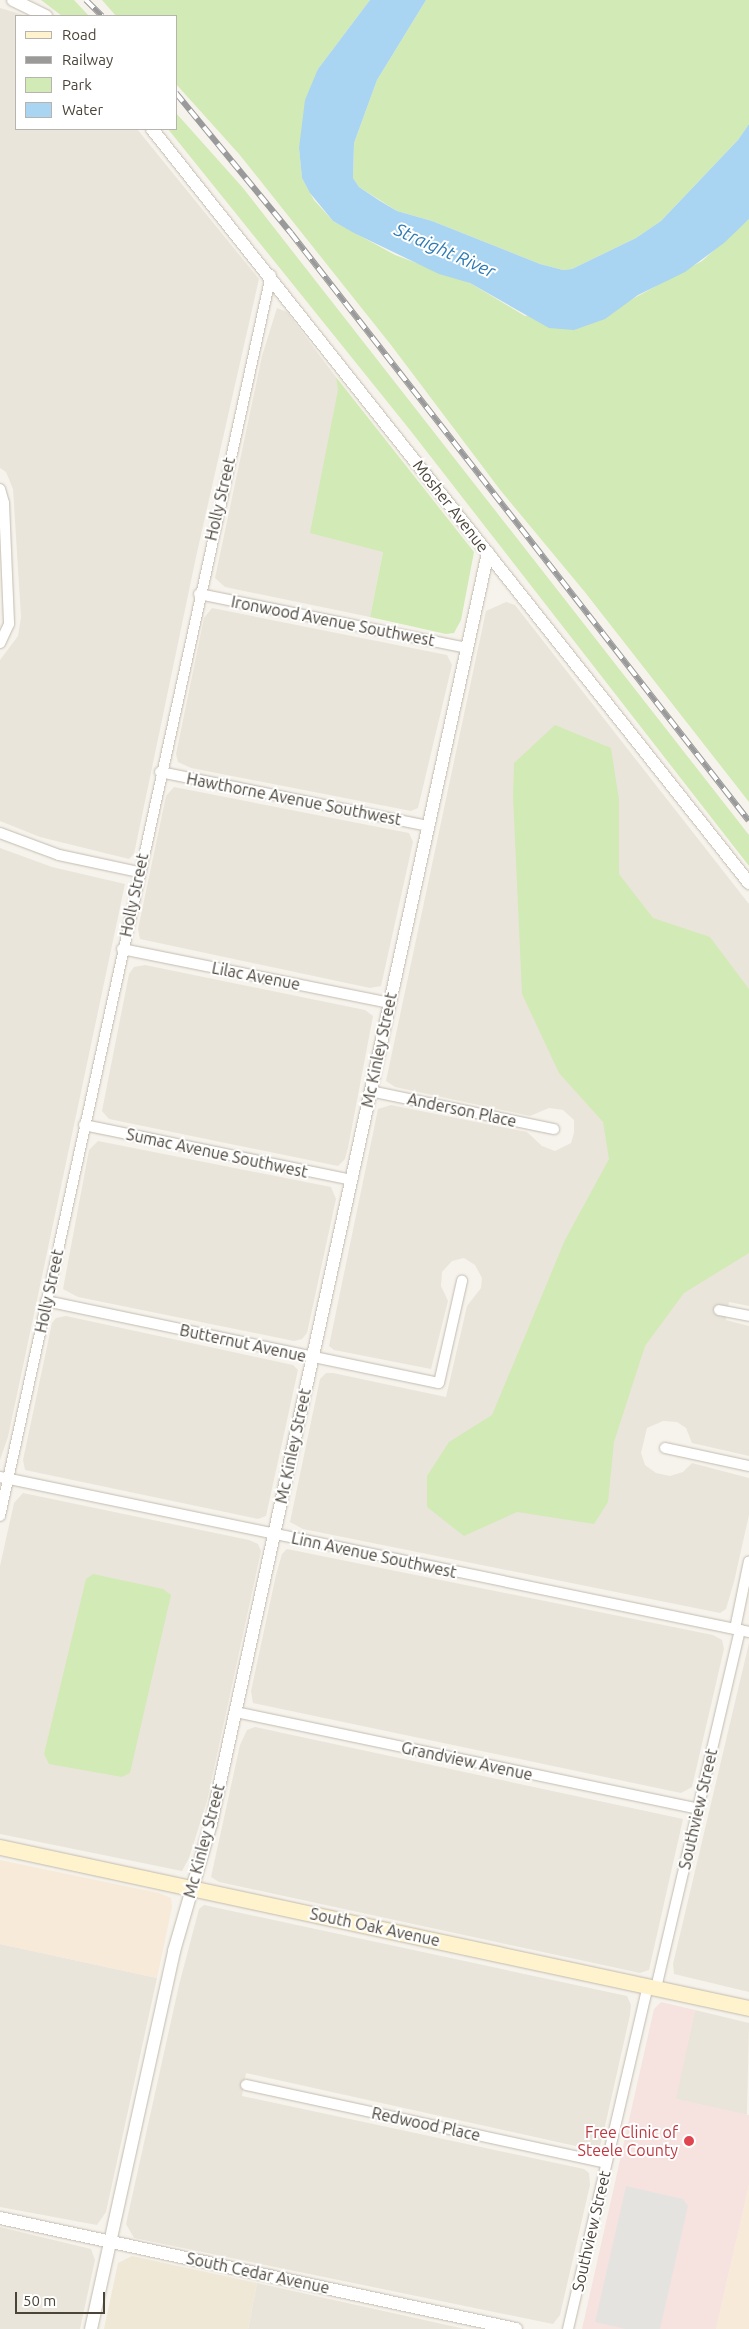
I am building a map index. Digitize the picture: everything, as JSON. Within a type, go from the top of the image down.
[{"type":"main road","name":"South Oak Avenue","points":[[0,1847],[749,2008]]},
{"type":"street","points":[[13,0],[44,15]]},
{"type":"street","name":"Mosher Avenue","points":[[153,130],[271,275],[749,883]]},
{"type":"street","name":"Holly Street","points":[[0,1516],[4,1478],[46,1301],[199,594],[271,275]]},
{"type":"street","points":[[0,489],[4,503],[9,624],[0,643]]},
{"type":"street","name":"Mc Kinley Street","points":[[91,2329],[174,1951],[211,1824],[488,553]]},
{"type":"street","name":"Ironwood Avenue Southwest","points":[[199,594],[467,648]]},
{"type":"street","name":"Hawthorne Avenue Southwest","points":[[160,772],[428,826]]},
{"type":"street","points":[[0,834],[59,855],[139,872]]},
{"type":"street","name":"Lilac Avenue","points":[[122,949],[390,1003]]},
{"type":"street","name":"Anderson Place","points":[[370,1091],[554,1129]]},
{"type":"street","name":"Sumac Avenue Southwest","points":[[84,1126],[351,1180]]},
{"type":"street","name":"Butternut Avenue","points":[[46,1301],[439,1384],[462,1282]]},
{"type":"street","points":[[719,1310],[749,1316]]},
{"type":"street","points":[[664,1448],[749,1466]]},
{"type":"street","name":"Linn Avenue Southwest","points":[[4,1478],[741,1630]]},
{"type":"street","name":"Southview Street","points":[[568,2329],[606,2163],[698,1809],[741,1630],[749,1561]]},
{"type":"street","name":"Grandview Avenue","points":[[235,1712],[698,1809]]},
{"type":"street","name":"Redwood Place","points":[[246,2085],[606,2163]]},
{"type":"street","name":"South Cedar Avenue","points":[[0,2218],[516,2329]]},
{"type":"shaded area","points":[[0,8],[24,15],[15,15],[15,130],[138,130],[259,279],[196,557],[134,854],[129,859],[40,837],[0,821],[0,660],[18,636],[21,617],[13,489],[6,472],[0,468]]},
{"type":"shaded area","points":[[277,308],[287,312],[336,377],[383,552],[370,617],[225,587],[215,578],[262,356]]},
{"type":"shaded area","points":[[506,602],[515,605],[749,904],[749,1306],[729,1302],[726,1320],[749,1326],[749,1456],[692,1443],[686,1428],[677,1422],[663,1421],[647,1428],[641,1453],[645,1465],[656,1473],[670,1476],[683,1472],[692,1463],[749,1478],[749,1515],[734,1582],[726,1609],[720,1613],[303,1529],[290,1522],[320,1379],[326,1373],[333,1373],[446,1397],[467,1306],[481,1288],[482,1278],[475,1265],[464,1258],[452,1261],[442,1272],[441,1286],[448,1301],[431,1369],[334,1350],[329,1346],[378,1109],[391,1105],[527,1132],[542,1146],[555,1151],[571,1143],[574,1133],[574,1120],[563,1110],[549,1108],[530,1116],[395,1087],[386,1081],[486,611]]},
{"type":"shaded area","points":[[212,608],[447,655],[452,665],[418,808],[411,811],[191,768],[178,762],[176,754],[204,618]]},
{"type":"shaded area","points":[[174,787],[409,833],[413,842],[381,986],[370,988],[140,939],[138,929],[166,796]]},
{"type":"shaded area","points":[[0,848],[52,867],[125,884],[8,1437],[0,1460]]},
{"type":"shaded area","points":[[145,965],[365,1010],[373,1016],[348,1148],[345,1159],[338,1166],[109,1119],[102,1111],[129,974],[134,967]]},
{"type":"shaded area","points":[[98,1141],[331,1187],[336,1199],[307,1333],[302,1339],[294,1341],[78,1297],[63,1289],[89,1150]]},
{"type":"shaded area","points":[[66,1316],[293,1365],[298,1370],[266,1516],[258,1519],[25,1470],[23,1460],[52,1323],[56,1318]]},
{"type":"shaded area","points":[[23,1493],[249,1540],[258,1544],[261,1551],[207,1801],[189,1858],[182,1871],[0,1834],[0,1566],[14,1503]]},
{"type":"shaded area","points":[[287,1549],[713,1635],[722,1640],[724,1649],[692,1787],[681,1793],[253,1703],[251,1691],[276,1575],[282,1554]]},
{"type":"shaded area","points":[[749,1643],[749,1992],[674,1974],[673,1964]]},
{"type":"shaded area","points":[[255,1727],[683,1819],[649,1970],[640,1973],[219,1882],[211,1877],[240,1745],[247,1730]]},
{"type":"shaded area","points":[[0,1860],[159,1893],[171,1898],[172,1907],[157,1978],[0,1944]]},
{"type":"shaded area","points":[[204,1905],[627,1996],[631,2005],[630,2015],[603,2135],[600,2146],[589,2149],[246,2073],[242,2096],[584,2169],[589,2173],[590,2185],[560,2315],[553,2324],[134,2238],[126,2224],[179,1985],[199,1909]]},
{"type":"shaded area","points":[[0,1944],[157,1978],[106,2212],[97,2225],[0,2207]]},
{"type":"shaded area","points":[[661,2002],[695,2010],[676,2099],[749,2115],[749,2185],[716,2329],[582,2329],[654,2009]]},
{"type":"shaded area","points":[[695,2010],[749,2023],[747,2115],[675,2099]]},
{"type":"shaded area","points":[[749,2185],[749,2329],[716,2329]]},
{"type":"shaded area","points":[[626,2186],[683,2199],[688,2206],[660,2329],[625,2329],[595,2322]]},
{"type":"shaded area","points":[[0,2227],[91,2249],[95,2260],[80,2329],[0,2329]]},
{"type":"shaded area","points":[[132,2256],[257,2283],[248,2329],[104,2329],[118,2263]]},
{"type":"shaded area","points":[[257,2283],[465,2329],[248,2329]]},
{"type":"green space","points":[[41,0],[74,0],[88,15],[61,15]]},
{"type":"green space","points":[[102,0],[370,0],[318,69],[299,148],[302,178],[314,200],[333,221],[395,255],[470,283],[525,316],[627,302],[702,261],[749,219],[749,802],[584,591],[501,491],[391,345],[239,154],[178,86],[178,15],[115,15]]},
{"type":"green space","points":[[426,0],[749,0],[749,124],[738,140],[661,221],[636,238],[572,269],[563,270],[540,264],[432,221],[397,211],[359,187],[353,178],[354,143],[377,80]]},
{"type":"green space","points":[[178,115],[243,188],[749,835],[749,866],[410,430],[169,130],[178,130]]},
{"type":"green space","points":[[336,377],[474,552],[461,620],[454,633],[446,634],[370,617],[383,552],[310,533],[338,390]]},
{"type":"green space","points":[[555,725],[611,748],[619,800],[619,874],[653,918],[710,937],[749,989],[749,1253],[684,1293],[645,1346],[614,1442],[608,1502],[594,1524],[517,1512],[464,1536],[427,1507],[427,1476],[449,1442],[492,1415],[565,1240],[609,1159],[603,1122],[559,1073],[522,994],[513,796],[514,763]]},
{"type":"green space","points":[[93,1574],[163,1589],[171,1595],[130,1773],[122,1777],[49,1764],[44,1754],[86,1579]]},
{"type":"water","name":"Straight River","points":[[370,0],[426,0],[377,80],[354,143],[353,178],[359,187],[397,211],[432,221],[540,264],[563,270],[572,269],[636,238],[661,221],[738,140],[749,124],[749,219],[724,243],[685,272],[638,295],[605,319],[574,330],[549,328],[470,283],[439,274],[333,221],[310,193],[302,178],[299,148],[305,100],[318,69]]},
{"type":"railway","points":[[86,0],[101,15]]},
{"type":"railway","points":[[178,95],[291,233],[749,821]]},
{"type":"place","name":"Free Clinic of Steele County","points":[[689,2141]]}]
